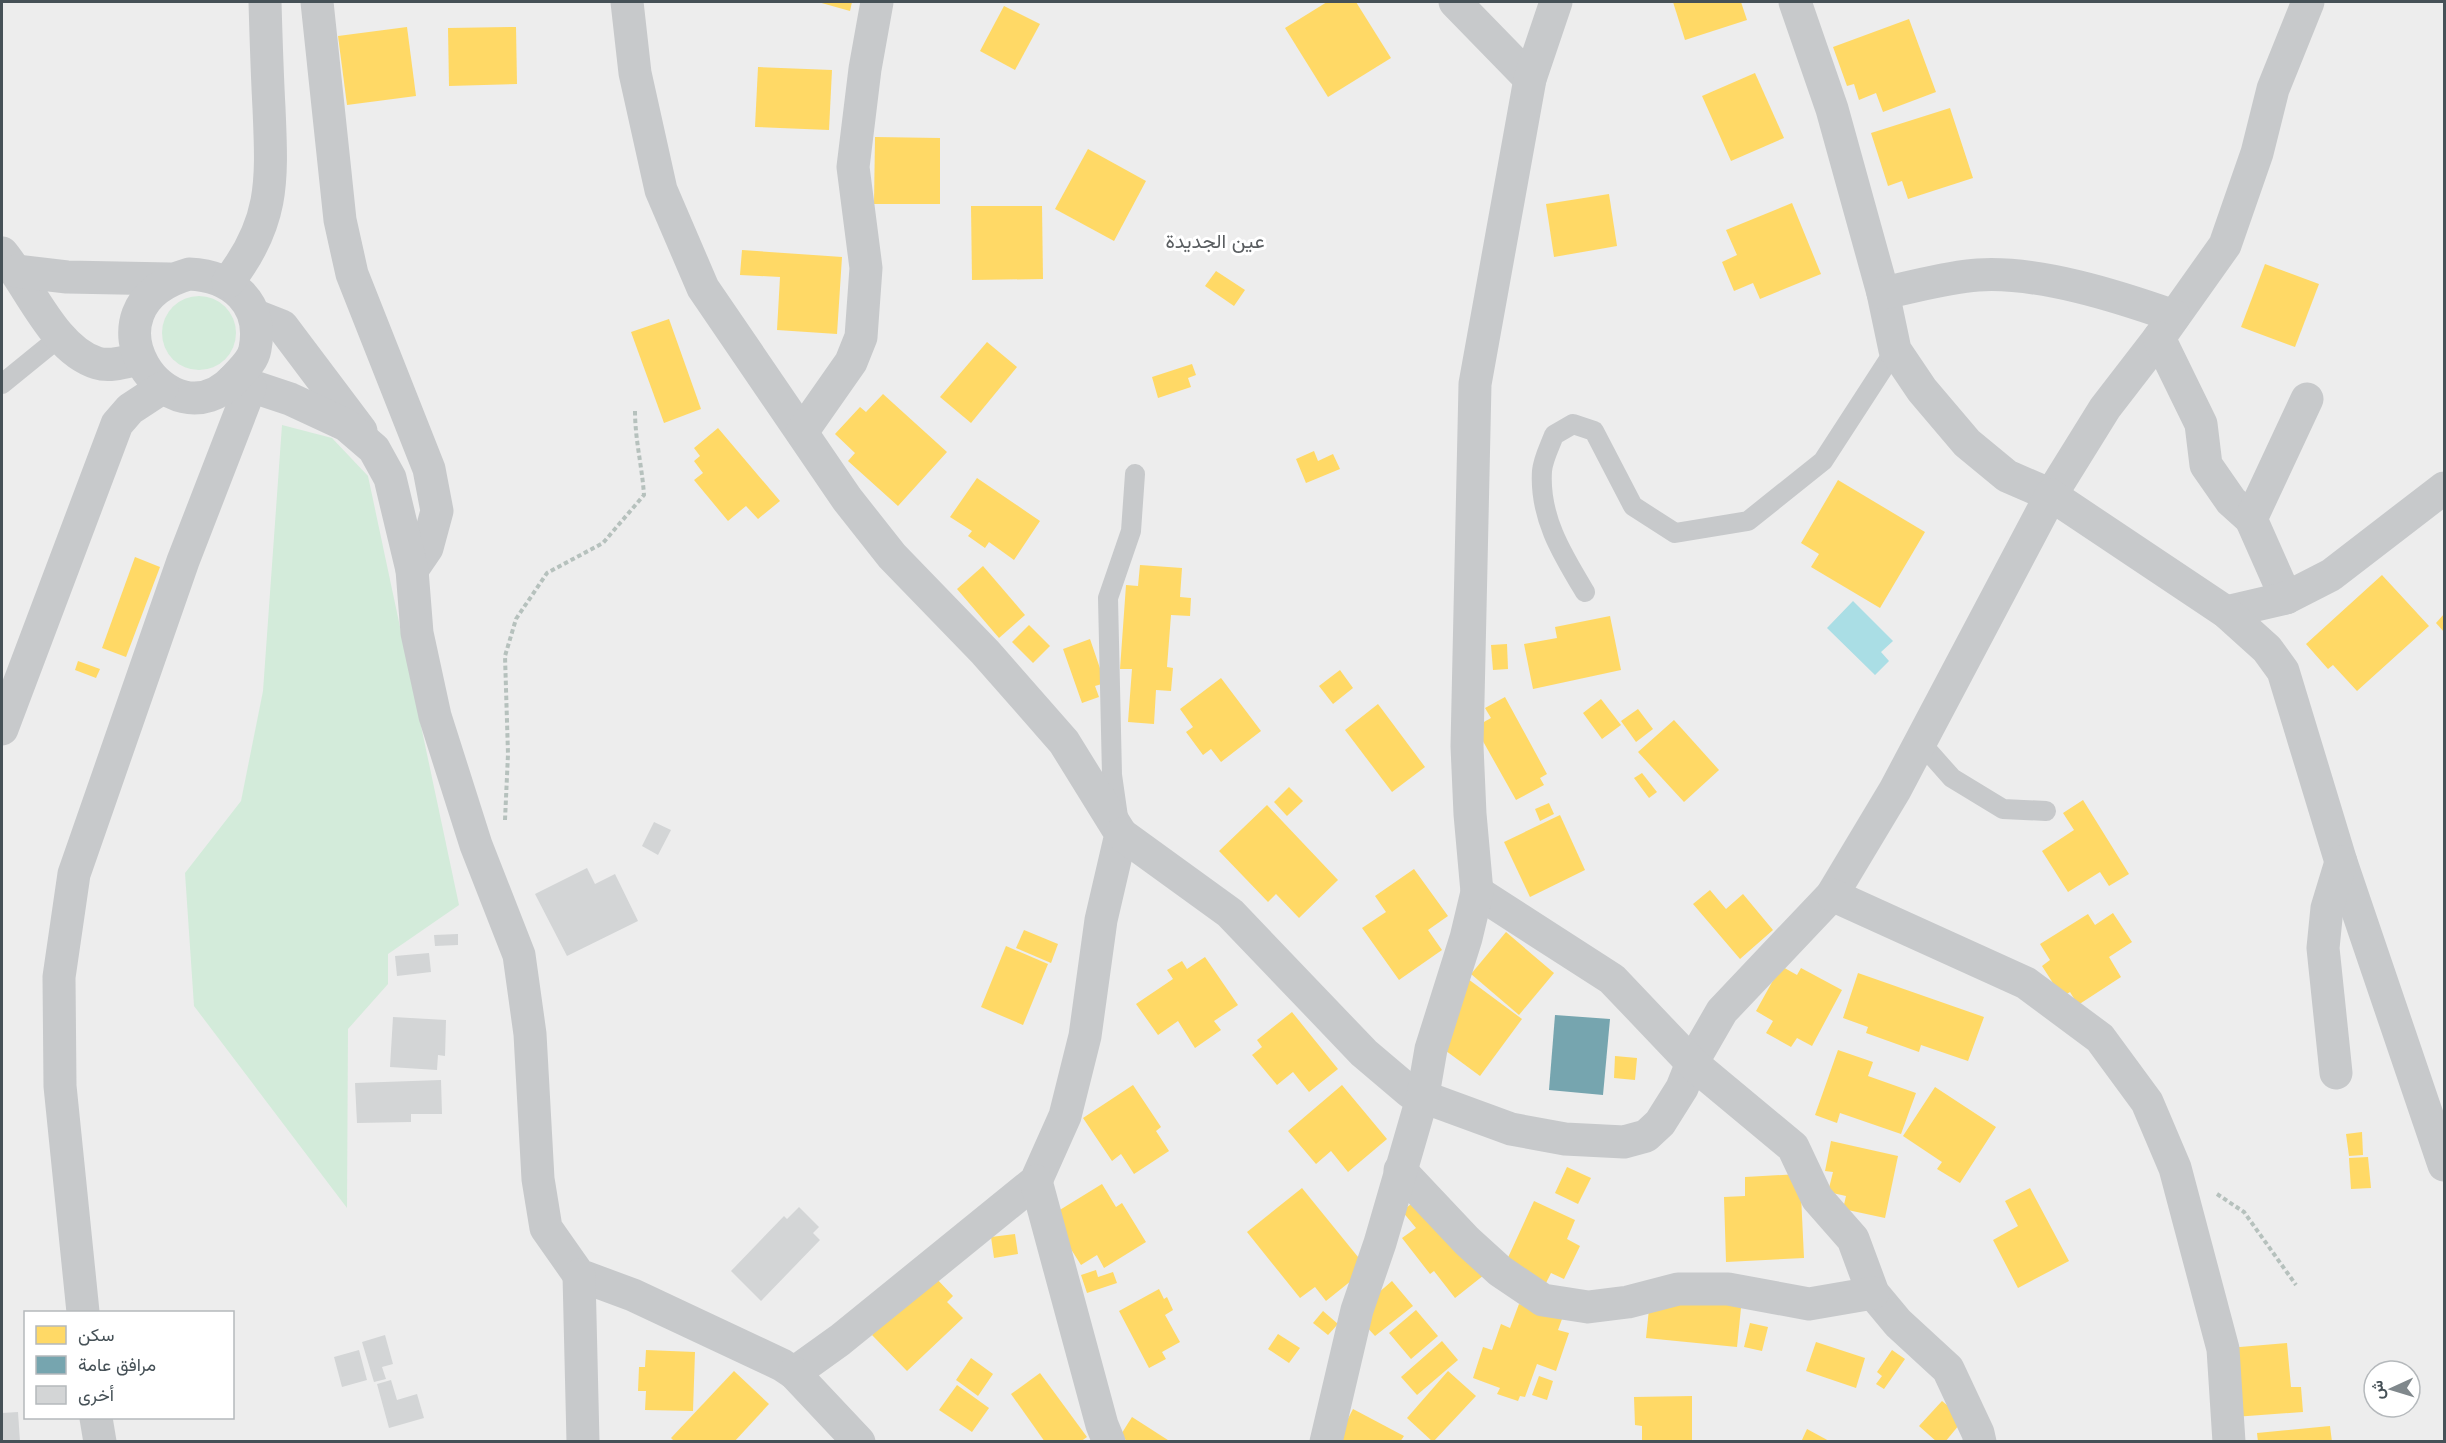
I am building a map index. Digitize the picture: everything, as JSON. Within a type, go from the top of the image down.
[{"type":"street","points":[[228,282],[255,242],[266,210],[272,180],[265,2]]},
{"type":"street","points":[[316,2],[340,220],[350,263],[429,469],[437,511],[428,548],[412,570]]},
{"type":"street","points":[[627,2],[635,73],[661,190],[703,288],[847,499],[892,556],[985,652],[1064,742],[1121,834],[1230,913],[1364,1053],[1410,1092],[1511,1129],[1565,1139],[1624,1142],[1646,1136],[1660,1123],[1682,1088],[1692,1063],[1722,1011],[1832,895],[1895,790],[2051,495],[2105,408],[2167,327],[2225,245],[2257,153],[2273,88],[2308,2]]},
{"type":"street","points":[[802,432],[851,362],[861,338],[866,268],[853,167],[865,69],[877,2]]},
{"type":"street","points":[[1455,2],[1530,80]]},
{"type":"street","points":[[1326,1442],[1357,1310],[1380,1243],[1423,1095],[1431,1049],[1466,938],[1477,892],[1467,746],[1475,384],[1530,80],[1556,2]]},
{"type":"street","points":[[1795,2],[1832,109],[1883,293],[1895,350],[1922,390],[1967,442],[2007,476],[2051,495],[2226,612],[2267,649],[2283,671],[2341,862],[2445,1164]]},
{"type":"street","points":[[9,262],[68,277],[170,279],[189,274],[208,275],[228,282],[244,296],[254,315],[258,336],[254,357],[242,384],[74,874],[60,977],[60,1086],[83,1311]]},
{"type":"street","points":[[9,262],[37,305],[75,351],[98,363],[111,364],[138,359]]},
{"type":"street","points":[[1883,293],[1978,275],[2068,284],[2125,298],[2167,327],[2201,423],[2206,465],[2231,501],[2251,519],[2286,598]]},
{"type":"street","points":[[170,279],[154,290],[142,304],[135,331],[138,359],[148,375],[162,388],[179,395],[207,397],[226,388],[242,384],[290,399],[346,425],[374,449]]},
{"type":"street","points":[[254,315],[282,326],[374,449],[390,478],[412,570],[417,633],[435,716],[476,844],[519,955],[530,1034],[538,1179],[546,1228],[579,1275],[583,1442]]},
{"type":"street","points":[[2,729],[117,423],[130,409],[162,388]]},
{"type":"street","points":[[2251,519],[2307,399]]},
{"type":"street","points":[[2226,612],[2286,598],[2331,575],[2445,488]]},
{"type":"street","points":[[794,1373],[840,1340],[1036,1181],[1065,1116],[1085,1036],[1101,920],[1121,834]]},
{"type":"street","points":[[2336,1073],[2323,948],[2327,908],[2341,862]]},
{"type":"street","points":[[1477,892],[1612,979],[1692,1063],[1793,1147],[1817,1198],[1853,1239],[1873,1293],[1898,1323],[1948,1369],[1978,1432],[1980,1442]]},
{"type":"street","points":[[1832,895],[2026,983],[2100,1038],[2147,1102],[2175,1168],[2223,1349],[2229,1442]]},
{"type":"street","points":[[1400,1170],[1467,1241],[1500,1271],[1543,1300],[1588,1307],[1628,1302],[1678,1288],[1728,1289],[1809,1304],[1873,1293]]},
{"type":"street","points":[[1036,1181],[1102,1425],[1109,1442]]},
{"type":"street","points":[[579,1275],[633,1295],[782,1365],[794,1373],[859,1442]]},
{"type":"street","points":[[96,1419],[100,1442]]},
{"type":"lane","points":[[2,384],[61,336]]},
{"type":"lane","points":[[1585,592],[1556,544],[1544,509],[1542,469],[1554,435],[1573,424],[1594,431],[1633,506],[1675,533],[1748,521],[1823,461],[1895,350]]},
{"type":"lane","points":[[1121,834],[1112,775],[1108,598],[1131,531],[1135,474]]},
{"type":"lane","points":[[1920,742],[1952,778],[2003,809],[2046,811]]},
{"type":"path","points":[[505,821],[508,753],[505,656],[516,619],[547,573],[603,543],[644,495],[642,469],[635,439],[635,410]]},
{"type":"path","points":[[2175,1168],[2244,1212],[2296,1285]]},
{"type":"green space","points":[[199,296],[220,302],[230,312],[236,333],[230,354],[220,364],[199,370],[178,364],[168,354],[162,333],[168,312],[178,302]]},
{"type":"green space","points":[[282,425],[332,438],[368,476],[459,905],[388,954],[388,984],[348,1029],[347,1208],[194,1006],[185,873],[241,801],[263,691]]},
{"type":"water","points":[[1853,601],[1893,641],[1881,652],[1889,661],[1875,675],[1827,628]]},
{"type":"building: سكن","points":[[818,2],[852,2],[850,11]]},
{"type":"building: سكن","points":[[1327,2],[1356,2],[1391,58],[1328,97],[1285,28]]},
{"type":"building: سكن","points":[[1673,2],[1741,2],[1747,20],[1685,40]]},
{"type":"building: سكن","points":[[1004,6],[1040,24],[1015,70],[980,51]]},
{"type":"building: سكن","points":[[1909,19],[1936,92],[1883,112],[1876,93],[1859,100],[1854,84],[1847,86],[1833,47]]},
{"type":"building: سكن","points":[[407,27],[416,96],[347,105],[338,36]]},
{"type":"building: سكن","points":[[516,27],[517,84],[449,86],[448,28]]},
{"type":"building: سكن","points":[[758,67],[832,70],[829,130],[755,127]]},
{"type":"building: سكن","points":[[1755,73],[1784,138],[1731,161],[1702,96]]},
{"type":"building: سكن","points":[[1950,108],[1973,178],[1908,199],[1902,181],[1888,186],[1871,133]]},
{"type":"building: سكن","points":[[875,137],[940,138],[940,204],[874,204]]},
{"type":"building: سكن","points":[[1088,149],[1146,181],[1114,241],[1055,209]]},
{"type":"building: سكن","points":[[1609,194],[1617,246],[1554,257],[1546,204]]},
{"type":"building: سكن","points":[[1792,203],[1821,274],[1760,299],[1753,283],[1734,291],[1722,262],[1737,255],[1726,230]]},
{"type":"building: سكن","points":[[971,206],[1042,206],[1043,279],[972,280]]},
{"type":"building: سكن","points":[[742,250],[842,257],[837,334],[777,330],[780,277],[740,275]]},
{"type":"building: سكن","points":[[2265,264],[2319,284],[2295,347],[2241,327]]},
{"type":"building: سكن","points":[[1216,271],[1245,290],[1234,306],[1205,286]]},
{"type":"building: سكن","points":[[669,319],[701,409],[664,423],[631,332]]},
{"type":"building: سكن","points":[[987,342],[1017,367],[971,423],[940,397]]},
{"type":"building: سكن","points":[[1192,364],[1196,375],[1188,378],[1191,387],[1158,398],[1152,377]]},
{"type":"building: سكن","points":[[883,394],[947,452],[898,506],[848,461],[855,453],[835,434],[860,407],[866,412]]},
{"type":"building: سكن","points":[[718,428],[780,501],[758,519],[746,506],[728,521],[694,480],[703,473],[694,461],[700,456],[694,448]]},
{"type":"building: سكن","points":[[1314,451],[1318,461],[1333,454],[1340,469],[1306,483],[1296,459]]},
{"type":"building: سكن","points":[[977,478],[1040,521],[1014,560],[989,542],[985,548],[968,536],[972,531],[950,517]]},
{"type":"building: سكن","points":[[1838,480],[1925,532],[1880,608],[1811,567],[1819,554],[1801,543]]},
{"type":"building: سكن","points":[[135,557],[160,567],[126,657],[102,648]]},
{"type":"building: سكن","points":[[1140,565],[1182,568],[1180,597],[1191,598],[1190,616],[1171,615],[1167,667],[1173,668],[1171,691],[1156,690],[1154,724],[1128,722],[1132,669],[1120,669],[1126,585],[1138,586]]},
{"type":"building: سكن","points":[[983,566],[1025,615],[999,638],[957,589]]},
{"type":"building: سكن","points":[[2382,575],[2429,626],[2357,691],[2333,665],[2328,669],[2306,644]]},
{"type":"building: سكن","points":[[2444,614],[2444,632],[2436,623]]},
{"type":"building: سكن","points":[[1610,616],[1621,670],[1533,689],[1524,644],[1557,638],[1555,627]]},
{"type":"building: سكن","points":[[1029,625],[1050,646],[1033,663],[1012,642]]},
{"type":"building: سكن","points":[[1090,639],[1105,683],[1095,686],[1099,697],[1082,703],[1063,649]]},
{"type":"building: سكن","points":[[1507,644],[1508,669],[1493,670],[1491,645]]},
{"type":"building: سكن","points":[[78,661],[100,669],[96,678],[75,670]]},
{"type":"building: سكن","points":[[1340,670],[1353,688],[1333,704],[1319,686]]},
{"type":"building: سكن","points":[[1221,678],[1261,731],[1221,762],[1211,749],[1203,755],[1186,732],[1193,727],[1180,709]]},
{"type":"building: سكن","points":[[1505,697],[1547,774],[1540,778],[1544,785],[1516,800],[1475,727],[1491,718],[1485,708]]},
{"type":"building: سكن","points":[[1601,699],[1621,725],[1602,739],[1583,713]]},
{"type":"building: سكن","points":[[1378,704],[1425,767],[1392,792],[1345,730]]},
{"type":"building: سكن","points":[[1638,709],[1653,729],[1636,742],[1621,721]]},
{"type":"building: سكن","points":[[1674,720],[1719,770],[1684,802],[1638,752]]},
{"type":"building: سكن","points":[[1642,773],[1657,792],[1649,798],[1634,778]]},
{"type":"building: سكن","points":[[1289,787],[1303,801],[1287,816],[1274,802]]},
{"type":"building: سكن","points":[[2083,800],[2129,874],[2109,886],[2100,872],[2068,892],[2042,851],[2074,830],[2063,813]]},
{"type":"building: سكن","points":[[1549,803],[1554,814],[1540,821],[1535,809]]},
{"type":"building: سكن","points":[[1267,805],[1338,880],[1299,918],[1276,894],[1268,902],[1219,851]]},
{"type":"building: سكن","points":[[1560,815],[1585,870],[1530,897],[1504,842]]},
{"type":"building: سكن","points":[[1414,869],[1448,916],[1428,930],[1442,950],[1399,980],[1362,928],[1386,912],[1375,896]]},
{"type":"building: سكن","points":[[1710,890],[1726,909],[1743,894],[1773,930],[1740,959],[1693,904]]},
{"type":"building: سكن","points":[[2113,913],[2132,942],[2109,957],[2121,977],[2078,1005],[2070,992],[2062,997],[2042,966],[2050,960],[2040,944],[2088,914],[2095,925]]},
{"type":"building: سكن","points":[[1024,930],[1058,944],[1051,963],[1016,948]]},
{"type":"building: سكن","points":[[1506,932],[1554,973],[1519,1015],[1471,974]]},
{"type":"building: سكن","points":[[1006,946],[1048,964],[1023,1025],[981,1007]]},
{"type":"building: سكن","points":[[1205,957],[1238,1005],[1214,1021],[1221,1030],[1195,1048],[1178,1021],[1158,1035],[1136,1004],[1173,979],[1167,970],[1182,961],[1187,969]]},
{"type":"building: سكن","points":[[1781,966],[1797,975],[1801,968],[1842,990],[1812,1046],[1797,1038],[1791,1047],[1766,1033],[1773,1021],[1756,1011]]},
{"type":"building: سكن","points":[[1858,973],[1984,1017],[1968,1061],[1921,1045],[1919,1052],[1866,1033],[1868,1027],[1843,1018]]},
{"type":"building: سكن","points":[[1464,976],[1522,1019],[1480,1076],[1438,1045]]},
{"type":"building: سكن","points":[[1292,1012],[1338,1069],[1309,1092],[1293,1072],[1277,1085],[1252,1055],[1262,1047],[1257,1040]]},
{"type":"building: سكن","points":[[1838,1050],[1873,1062],[1868,1076],[1916,1093],[1901,1134],[1840,1113],[1837,1123],[1815,1115]]},
{"type":"building: سكن","points":[[1615,1056],[1637,1058],[1635,1080],[1614,1078]]},
{"type":"building: سكن","points":[[1133,1085],[1161,1127],[1156,1131],[1169,1151],[1134,1174],[1121,1154],[1112,1161],[1083,1118]]},
{"type":"building: سكن","points":[[1342,1085],[1387,1139],[1348,1172],[1331,1151],[1316,1164],[1288,1131]]},
{"type":"building: سكن","points":[[1935,1087],[1996,1127],[1960,1183],[1937,1169],[1942,1162],[1903,1136]]},
{"type":"building: سكن","points":[[2362,1132],[2363,1155],[2349,1156],[2346,1134]]},
{"type":"building: سكن","points":[[1831,1141],[1898,1156],[1885,1218],[1843,1209],[1846,1196],[1828,1192],[1833,1172],[1825,1171]]},
{"type":"building: سكن","points":[[2368,1157],[2371,1188],[2351,1189],[2349,1158]]},
{"type":"building: سكن","points":[[1567,1167],[1591,1178],[1578,1204],[1555,1193]]},
{"type":"building: سكن","points":[[1800,1174],[1804,1258],[1726,1262],[1724,1197],[1745,1196],[1745,1177]]},
{"type":"building: سكن","points":[[1102,1184],[1116,1207],[1122,1203],[1146,1242],[1104,1268],[1097,1255],[1081,1265],[1050,1216]]},
{"type":"building: سكن","points":[[1302,1188],[1367,1268],[1326,1301],[1315,1287],[1300,1298],[1247,1232]]},
{"type":"building: سكن","points":[[2030,1188],[2069,1261],[2018,1288],[1993,1240],[2018,1226],[2005,1201]]},
{"type":"building: سكن","points":[[1415,1201],[1484,1275],[1455,1298],[1434,1271],[1430,1274],[1402,1238],[1416,1228],[1402,1211]]},
{"type":"building: سكن","points":[[1534,1201],[1575,1220],[1567,1239],[1580,1246],[1564,1279],[1551,1273],[1546,1283],[1505,1264]]},
{"type":"building: سكن","points":[[1015,1234],[1018,1254],[994,1258],[991,1237]]},
{"type":"building: سكن","points":[[1096,1270],[1098,1277],[1113,1272],[1117,1283],[1087,1293],[1081,1275]]},
{"type":"building: سكن","points":[[934,1276],[953,1296],[947,1302],[963,1318],[907,1371],[872,1335]]},
{"type":"building: سكن","points":[[1392,1281],[1413,1306],[1375,1336],[1365,1325],[1372,1318],[1362,1307]]},
{"type":"building: سكن","points":[[1159,1289],[1164,1299],[1167,1297],[1173,1310],[1165,1315],[1180,1342],[1162,1352],[1166,1359],[1149,1368],[1119,1311]]},
{"type":"building: سكن","points":[[1742,1298],[1737,1347],[1646,1338],[1650,1299]]},
{"type":"building: سكن","points":[[1519,1304],[1562,1319],[1558,1330],[1569,1333],[1556,1371],[1537,1364],[1525,1397],[1520,1396],[1518,1401],[1497,1394],[1500,1388],[1473,1378],[1483,1347],[1492,1350],[1501,1324],[1510,1328]]},
{"type":"building: سكن","points":[[1416,1310],[1438,1336],[1411,1359],[1389,1333]]},
{"type":"building: سكن","points":[[1323,1311],[1338,1324],[1328,1335],[1313,1323]]},
{"type":"building: سكن","points":[[1750,1323],[1768,1327],[1762,1351],[1744,1347]]},
{"type":"building: سكن","points":[[1278,1334],[1300,1348],[1289,1363],[1268,1349]]},
{"type":"building: سكن","points":[[1442,1341],[1458,1360],[1417,1395],[1401,1377]]},
{"type":"building: سكن","points":[[1816,1342],[1865,1358],[1856,1388],[1806,1371]]},
{"type":"building: سكن","points":[[2287,1343],[2291,1387],[2301,1387],[2303,1412],[2234,1417],[2228,1348]]},
{"type":"building: سكن","points":[[646,1350],[695,1352],[693,1411],[645,1410],[646,1391],[638,1391],[639,1367],[645,1367]]},
{"type":"building: سكن","points":[[1892,1350],[1905,1359],[1884,1389],[1876,1384],[1882,1376],[1877,1372]]},
{"type":"building: سكن","points":[[971,1358],[993,1374],[978,1396],[956,1380]]},
{"type":"building: سكن","points":[[734,1371],[769,1404],[734,1442],[675,1442],[671,1438]]},
{"type":"building: سكن","points":[[1448,1371],[1476,1396],[1433,1442],[1407,1418]]},
{"type":"building: سكن","points":[[1040,1373],[1087,1437],[1080,1442],[1045,1442],[1011,1394]]},
{"type":"building: سكن","points":[[1539,1376],[1553,1381],[1547,1400],[1532,1395]]},
{"type":"building: سكن","points":[[957,1385],[989,1408],[972,1432],[939,1410]]},
{"type":"building: سكن","points":[[1692,1396],[1692,1442],[1642,1441],[1642,1426],[1635,1425],[1634,1397]]},
{"type":"building: سكن","points":[[1942,1401],[1964,1419],[1945,1442],[1937,1442],[1919,1426]]},
{"type":"building: سكن","points":[[1353,1409],[1404,1436],[1400,1442],[1336,1442]]},
{"type":"building: سكن","points":[[1132,1417],[1171,1442],[1129,1442],[1120,1436]]},
{"type":"building: سكن","points":[[2330,1426],[2332,1442],[2258,1442],[2257,1433]]},
{"type":"building: سكن","points":[[1807,1429],[1831,1442],[1801,1442]]},
{"type":"building: مرافق عامة","points":[[1555,1015],[1610,1019],[1603,1095],[1549,1090]]},
{"type":"building: أخرى","points":[[654,822],[671,830],[658,855],[642,846]]},
{"type":"building: أخرى","points":[[587,868],[595,884],[615,874],[638,921],[567,956],[535,894]]},
{"type":"building: أخرى","points":[[458,934],[458,945],[435,946],[434,935]]},
{"type":"building: أخرى","points":[[429,953],[431,972],[397,976],[395,956]]},
{"type":"building: أخرى","points":[[393,1017],[446,1020],[445,1056],[438,1055],[437,1070],[390,1067]]},
{"type":"building: أخرى","points":[[441,1080],[442,1114],[411,1114],[411,1122],[357,1123],[355,1083]]},
{"type":"building: أخرى","points":[[799,1207],[819,1227],[813,1233],[820,1240],[761,1301],[731,1271],[784,1216],[787,1219]]},
{"type":"building: أخرى","points":[[385,1335],[393,1364],[382,1367],[386,1379],[374,1382],[362,1342]]},
{"type":"building: أخرى","points":[[359,1350],[367,1380],[342,1387],[334,1357]]},
{"type":"building: أخرى","points":[[391,1380],[397,1400],[417,1394],[424,1418],[389,1428],[377,1384]]},
{"type":"building: أخرى","points":[[18,1412],[20,1442],[2,1442],[2,1413]]},
{"type":"district","name":"عين الجديدة","points":[[1215,241]]}]
